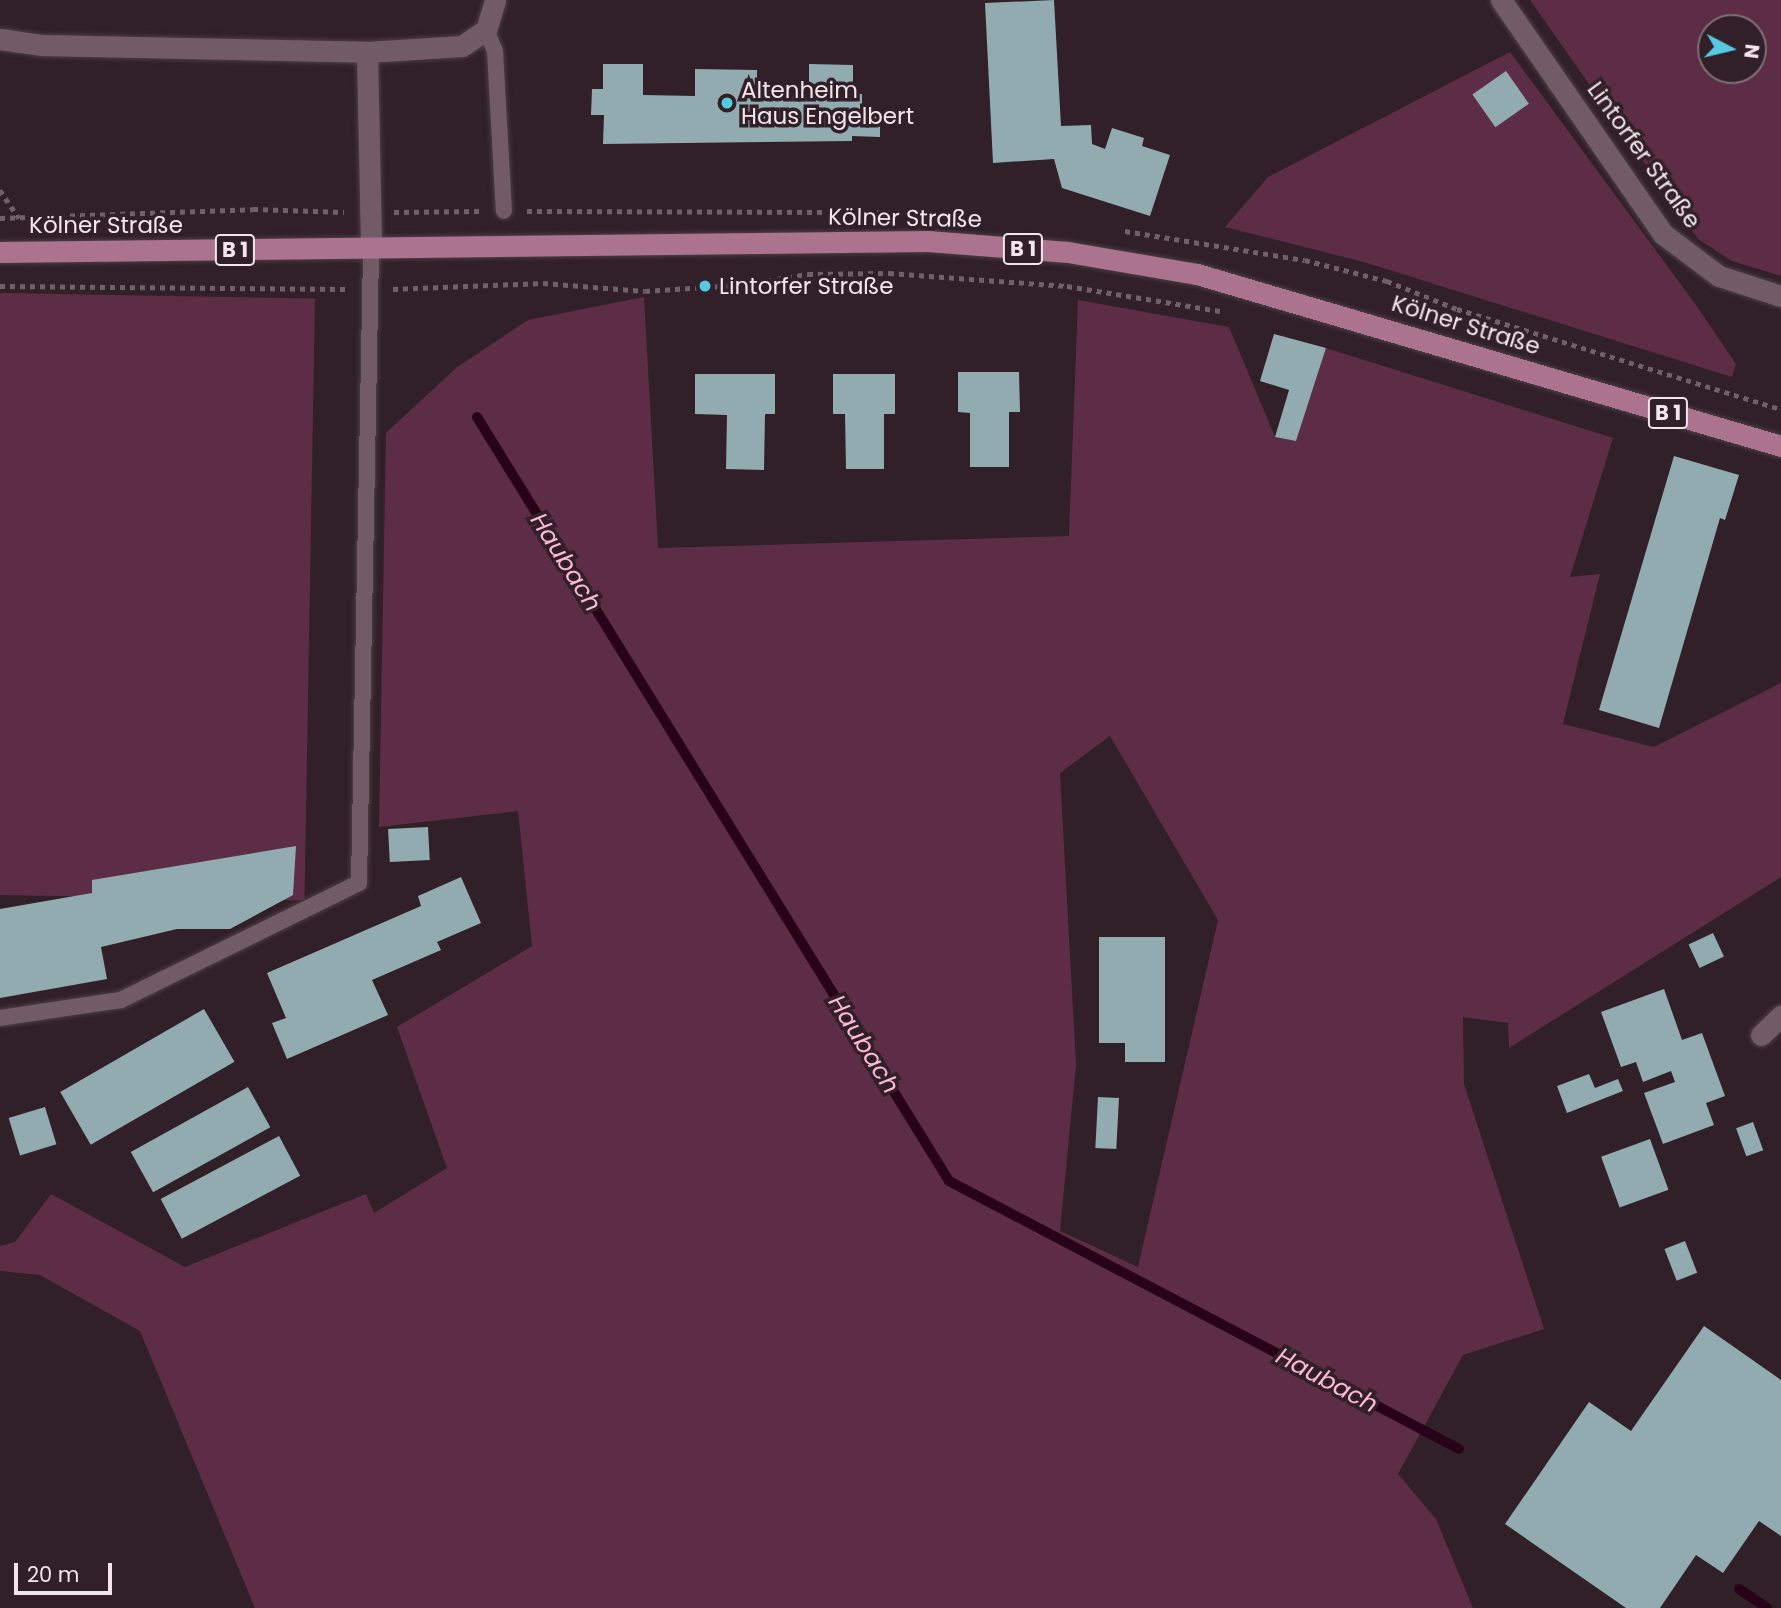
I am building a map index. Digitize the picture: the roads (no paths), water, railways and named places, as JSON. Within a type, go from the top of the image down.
[{"type":"main road","name":"Kölner Straße","points":[[0,252],[371,250],[928,241],[1068,252],[1197,274],[1781,446]]},
{"type":"street","points":[[0,39],[41,44],[367,51],[462,46],[486,30],[495,0]]},
{"type":"street","name":"Lintorfer Straße","points":[[1501,0],[1663,234],[1719,276],[1781,296]]},
{"type":"street","points":[[367,51],[371,250]]},
{"type":"street","points":[[1761,1035],[1781,1016]]},
{"type":"lane","points":[[486,30],[495,51],[504,211]]},
{"type":"lane","points":[[0,1018],[121,1000],[359,883],[371,250]]},
{"type":"waterway","name":"Haubach","points":[[477,417],[949,1181],[1459,1449]]},
{"type":"waterway","name":"Haubach","points":[[1739,1589],[1767,1608]]},
{"type":"place","name":"Altenheim Haus Engelbert","points":[[727,103]]},
{"type":"place","name":"Lintorfer Straße","points":[[705,286]]}]
